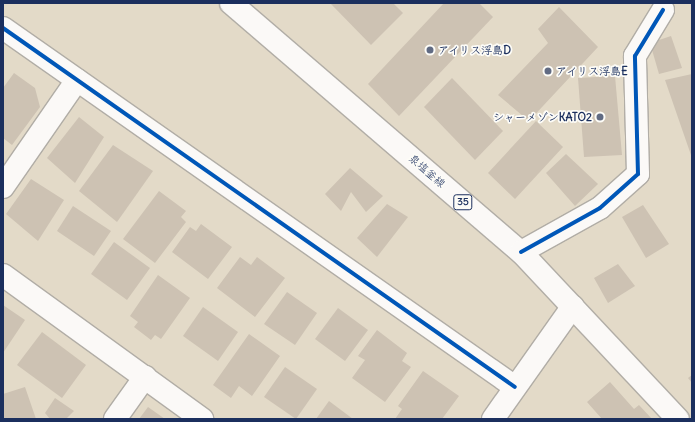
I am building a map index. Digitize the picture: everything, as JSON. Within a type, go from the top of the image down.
[{"type":"street","name":"泉塩釜線","points":[[231,3],[521,252],[678,419]]},
{"type":"street","points":[[521,252],[600,208],[638,174],[635,56],[663,10]]},
{"type":"street","points":[[3,28],[515,387]]},
{"type":"street","points":[[3,187],[77,80]]},
{"type":"street","points":[[3,275],[202,419]]},
{"type":"street","points":[[493,419],[573,306]]},
{"type":"street","points":[[115,419],[145,377]]},
{"type":"building","points":[[330,3],[393,3],[403,13],[371,45]]},
{"type":"building","name":"アイリス浮島D","points":[[444,3],[479,3],[493,17],[399,116],[368,84]]},
{"type":"building","name":"アイリス浮島E","points":[[559,7],[598,47],[529,121],[498,95],[548,43],[538,29]]},
{"type":"building","points":[[671,36],[682,68],[659,74],[650,43]]},
{"type":"building","points":[[14,73],[35,88],[40,107],[12,145],[3,138],[3,88]]},
{"type":"building","points":[[692,74],[692,158],[665,80]]},
{"type":"building","name":"シャーメゾンKATO2","points":[[615,76],[622,155],[584,157],[578,78]]},
{"type":"building","points":[[452,78],[503,131],[475,160],[424,107]]},
{"type":"building","points":[[79,117],[104,137],[75,183],[47,158]]},
{"type":"building","points":[[536,121],[563,147],[515,199],[488,173]]},
{"type":"building","points":[[113,145],[153,171],[117,222],[79,191]]},
{"type":"building","points":[[566,154],[598,184],[575,206],[546,173]]},
{"type":"building","points":[[350,168],[383,196],[366,212],[351,192],[341,211],[325,194]]},
{"type":"building","points":[[31,179],[64,200],[38,241],[6,214]]},
{"type":"building","points":[[159,191],[186,211],[181,217],[186,222],[155,263],[123,239]]},
{"type":"building","points":[[387,204],[408,217],[377,257],[357,238]]},
{"type":"building","points":[[643,205],[669,244],[646,258],[622,217]]},
{"type":"building","points":[[73,206],[111,231],[94,256],[57,231]]},
{"type":"building","points":[[201,224],[232,247],[208,279],[172,252],[190,227],[196,231]]},
{"type":"building","points":[[114,242],[150,268],[127,300],[91,274]]},
{"type":"building","points":[[240,257],[251,265],[257,257],[285,278],[255,317],[217,288]]},
{"type":"building","points":[[618,264],[635,286],[608,303],[594,278]]},
{"type":"building","points":[[158,275],[190,298],[161,339],[155,335],[151,340],[134,327],[138,322],[130,316]]},
{"type":"building","points":[[287,292],[317,313],[295,345],[264,324]]},
{"type":"building","points":[[3,305],[25,320],[3,353]]},
{"type":"building","points":[[203,307],[238,332],[218,361],[183,336]]},
{"type":"building","points":[[338,308],[368,330],[345,361],[315,339]]},
{"type":"building","points":[[377,330],[407,353],[402,361],[411,367],[385,402],[352,378],[365,360],[358,356]]},
{"type":"building","points":[[42,332],[86,365],[62,398],[17,365]]},
{"type":"building","points":[[249,334],[280,356],[252,396],[239,386],[231,398],[213,385]]},
{"type":"building","points":[[285,367],[317,389],[296,419],[264,397]]},
{"type":"building","points":[[423,371],[459,396],[442,419],[395,419],[402,409],[398,406]]},
{"type":"building","points":[[692,375],[692,383],[688,378]]},
{"type":"building","points":[[610,382],[634,409],[639,405],[652,419],[602,419],[587,402]]},
{"type":"building","points":[[25,387],[36,419],[3,419],[3,394]]},
{"type":"building","points":[[55,398],[74,411],[66,419],[50,419],[45,413]]},
{"type":"building","points":[[329,401],[353,419],[316,419]]},
{"type":"building","points":[[148,407],[165,419],[139,419]]},
{"type":"cycle path","points":[[521,252],[600,208],[638,174],[635,56],[663,10]]},
{"type":"cycle path","points":[[3,28],[515,387]]},
{"type":"place","name":"アイリス浮島D","points":[[430,50]]},
{"type":"place","name":"アイリス浮島E","points":[[548,71]]},
{"type":"place","name":"シャーメゾンKATO2","points":[[600,117]]}]
